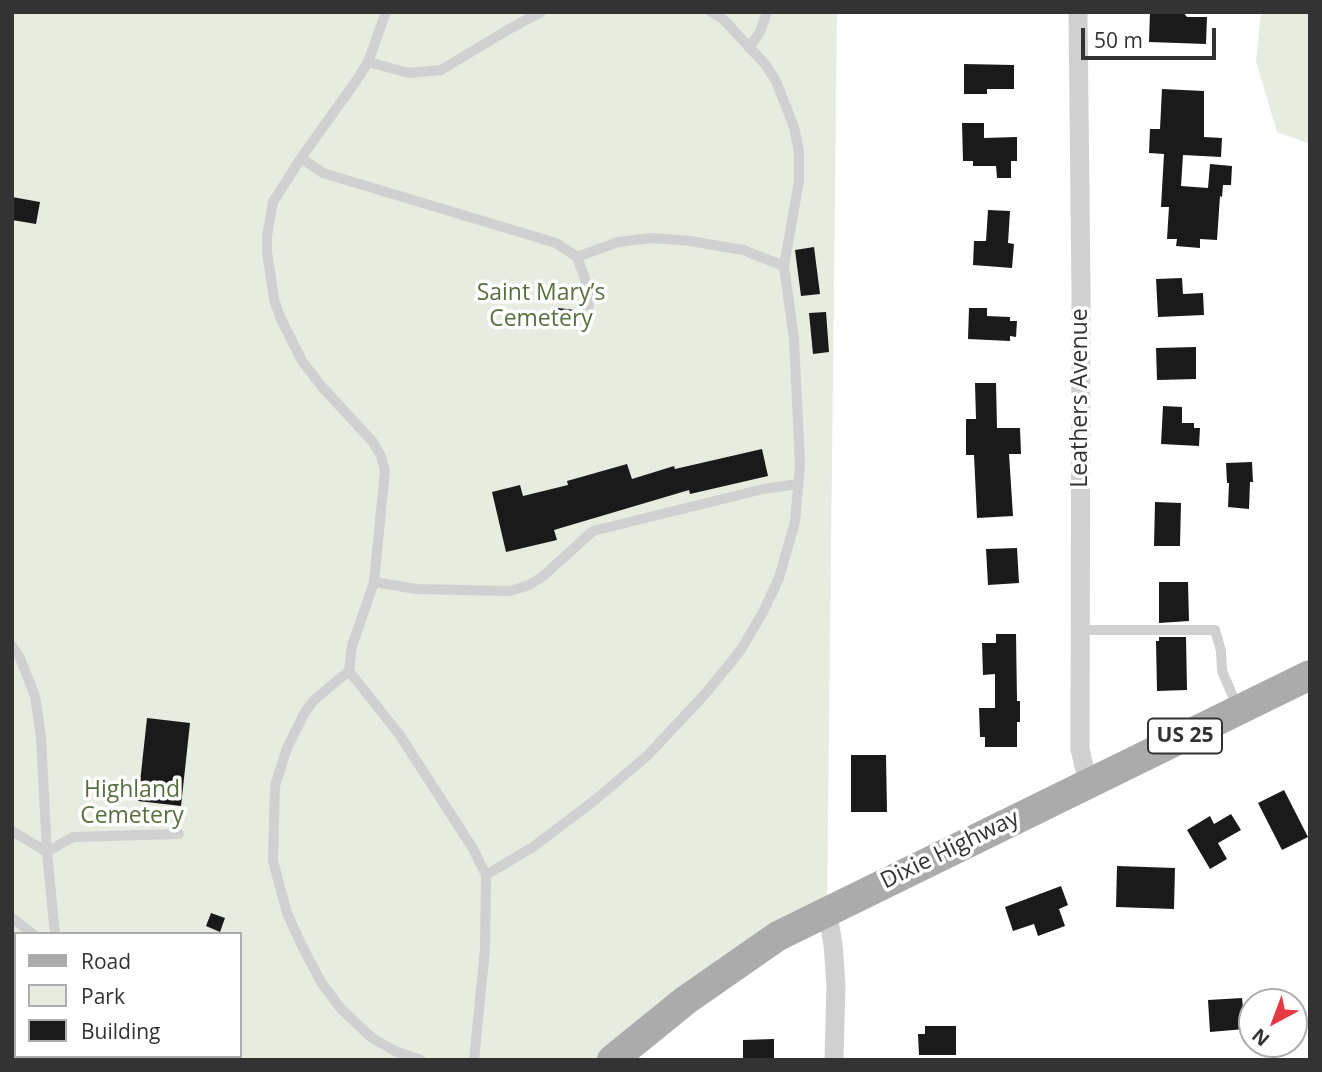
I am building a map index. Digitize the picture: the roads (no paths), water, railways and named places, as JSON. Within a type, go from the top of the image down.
[{"type":"main road","name":"Dixie Highway","points":[[612,1060],[738,962],[778,936],[1309,677]]},
{"type":"street","name":"Leathers Avenue","points":[[1078,12],[1080,749],[1088,783]]},
{"type":"street","points":[[827,910],[836,985],[834,1060]]},
{"type":"lane","points":[[386,12],[368,62],[273,202],[267,236],[274,299],[302,361],[372,441],[381,456],[385,471],[374,582],[352,646],[349,671],[314,700],[287,748],[275,786],[273,861],[287,913],[321,982],[341,1009],[372,1038],[395,1051],[421,1060]]},
{"type":"lane","points":[[368,62],[409,74],[442,70],[541,12]]},
{"type":"lane","points":[[486,875],[533,847],[585,808],[647,756],[706,693],[740,651],[762,614],[779,578],[795,522],[800,464],[794,340],[784,266],[799,181],[799,152],[794,127],[776,81],[765,64],[722,18],[711,12]]},
{"type":"lane","points":[[749,48],[760,32],[767,12]]},
{"type":"lane","points":[[301,158],[323,173],[556,243],[577,257],[587,287],[589,320]]},
{"type":"lane","points":[[577,257],[618,242],[652,238],[743,250],[784,266]]},
{"type":"lane","points":[[374,582],[416,589],[510,591],[529,585],[542,577],[593,531],[709,501],[798,484]]},
{"type":"lane","points":[[1079,630],[1215,630],[1221,652],[1222,671],[1239,710]]},
{"type":"lane","points":[[12,646],[20,658],[35,696],[41,737],[47,852],[55,932]]},
{"type":"lane","points":[[349,671],[399,734],[472,847],[486,875],[485,948],[474,1060]]},
{"type":"lane","points":[[12,831],[47,852]]},
{"type":"lane","points":[[47,852],[74,837],[179,834]]},
{"type":"lane","points":[[15,922],[30,932]]},
{"type":"park label","name":"Saint Mary’s Cemetery","points":[[541,306]]},
{"type":"park label","name":"Highland Cemetery","points":[[132,803]]}]
